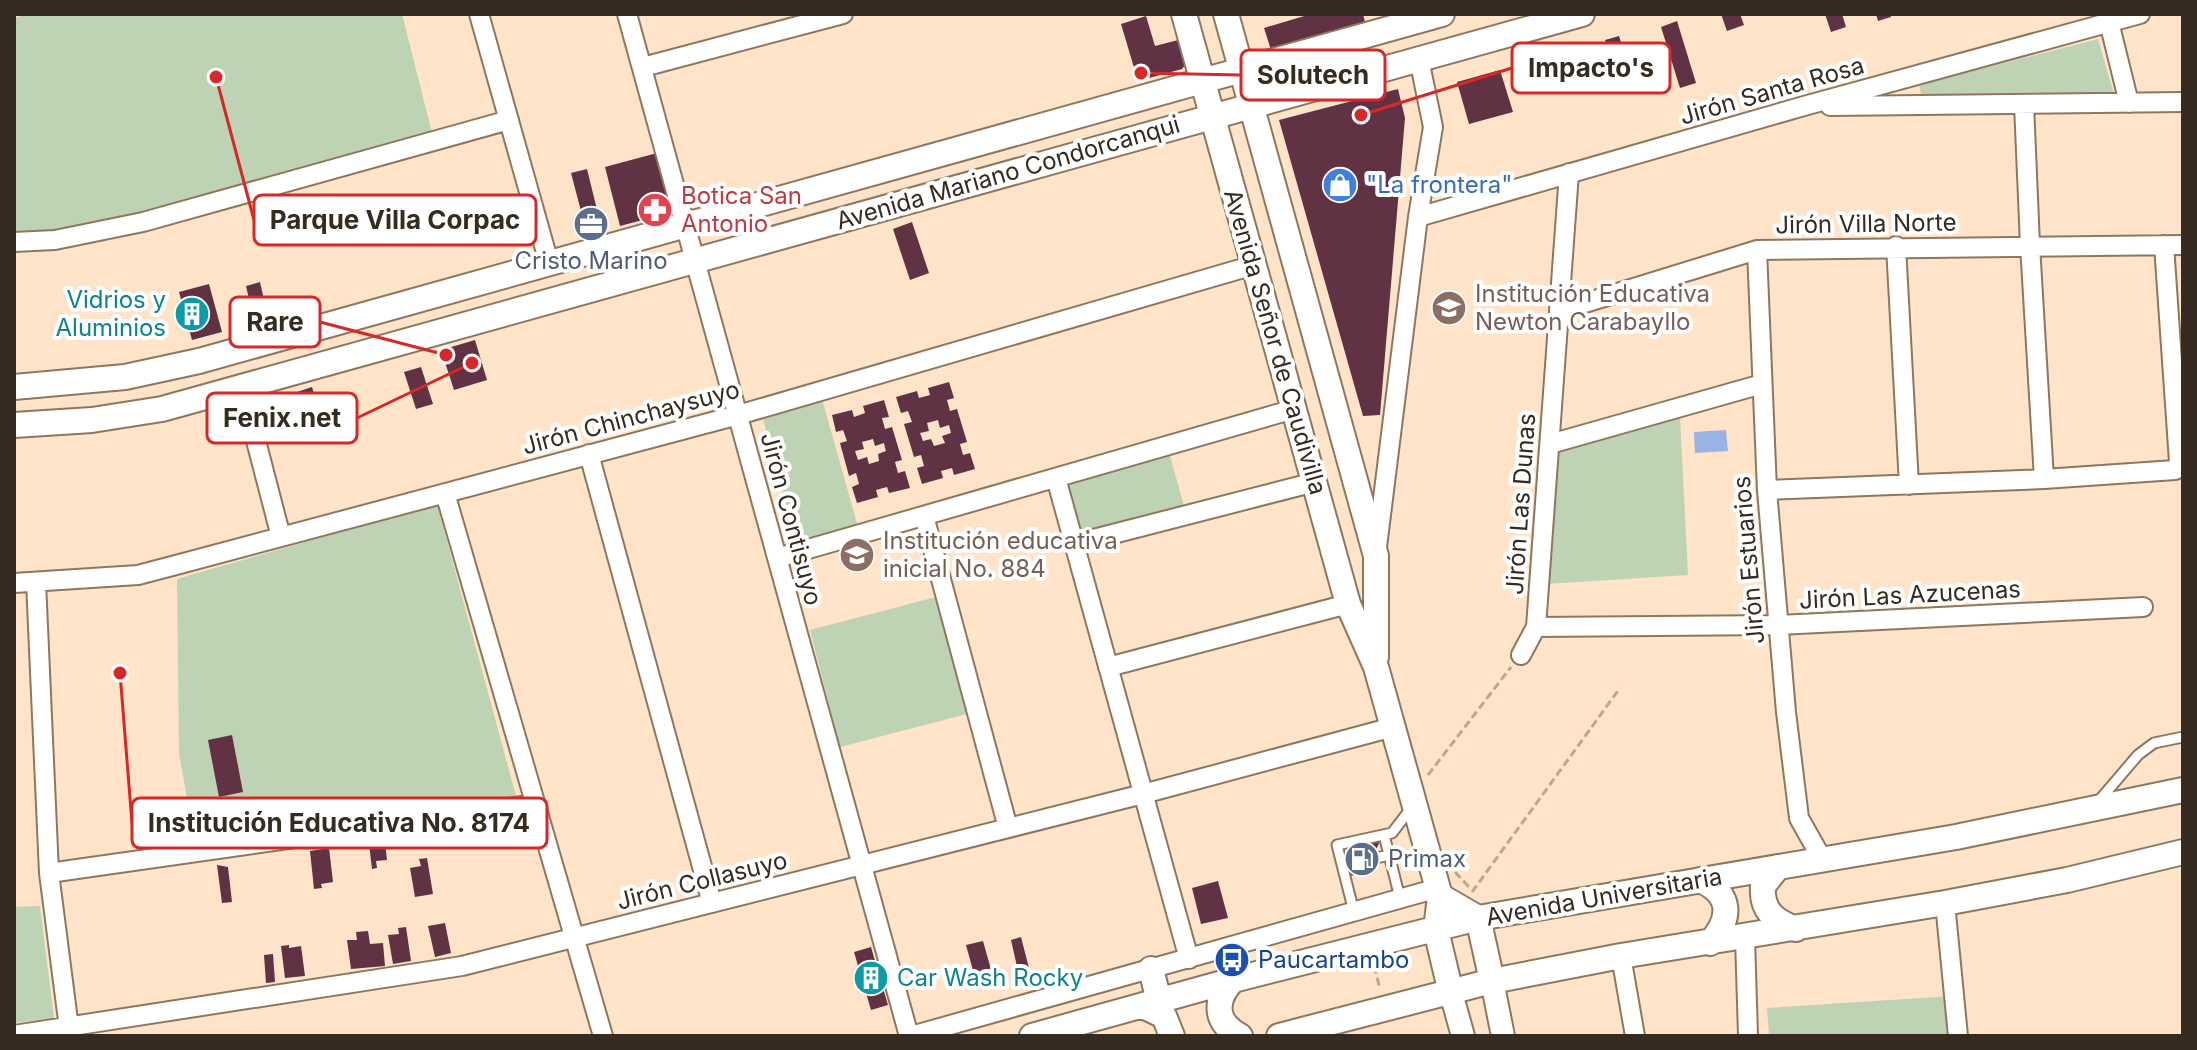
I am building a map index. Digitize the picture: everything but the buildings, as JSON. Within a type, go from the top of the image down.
[{"type":"main road","name":"Avenida Señor de Caudivilla","points":[[1184,14],[1348,604],[1376,667],[1413,801],[1443,885],[1436,930],[1451,993]]},
{"type":"main road","name":"Avenida Señor de Caudivilla","points":[[1226,14],[1376,556],[1376,667]]},
{"type":"main road","name":"Avenida Mariano Condorcanqui","points":[[14,387],[125,377],[157,370],[1442,14]]},
{"type":"main road","name":"Avenida Mariano Condorcanqui","points":[[14,425],[127,416],[242,387],[1582,14]]},
{"type":"main road","name":"Avenida Universitaria","points":[[1032,1036],[1233,980],[1478,918],[1956,837],[2183,790]]},
{"type":"main road","points":[[1279,1036],[1492,981],[1621,956],[1945,903],[2067,880],[2183,852]]},
{"type":"main road","points":[[1778,867],[1763,886],[1764,904],[1776,921],[1796,929]]},
{"type":"main road","points":[[1700,880],[1719,892],[1725,910],[1725,922],[1710,943]]},
{"type":"main road","points":[[1443,885],[1478,918],[1492,981]]},
{"type":"main road","points":[[1151,969],[1151,1004],[1164,1016],[1172,1036]]},
{"type":"main road","points":[[1233,980],[1220,998],[1219,1007],[1226,1026],[1240,1036]]},
{"type":"street","points":[[479,14],[549,263]]},
{"type":"street","name":"Jirón Contisuyo","points":[[627,14],[910,1036]]},
{"type":"street","points":[[643,67],[790,21],[843,14]]},
{"type":"street","name":"Jirón Santa Rosa","points":[[1418,217],[2108,18],[2140,14]]},
{"type":"street","points":[[2108,18],[2129,103]]},
{"type":"street","points":[[1376,556],[1418,217],[1433,127],[1419,59]]},
{"type":"street","points":[[1804,106],[2183,102]]},
{"type":"street","points":[[2024,104],[2044,479]]},
{"type":"street","points":[[14,242],[55,240],[143,222],[509,120]]},
{"type":"street","name":"Jirón Las Dunas","points":[[1521,655],[1536,627],[1569,173]]},
{"type":"street","points":[[1767,490],[2044,479],[2175,470],[2179,462],[2173,245]]},
{"type":"street","name":"Jirón Villa Norte","points":[[1559,311],[1757,250],[2173,245]]},
{"type":"street","points":[[1896,246],[1909,485]]},
{"type":"street","name":"Jirón Estuarios","points":[[1757,250],[1767,490],[1778,625],[1799,818],[1822,859]]},
{"type":"street","name":"Jirón Chinchaysuyo","points":[[14,583],[138,575],[738,415],[1254,265]]},
{"type":"street","points":[[1550,444],[1762,384]]},
{"type":"street","points":[[242,387],[281,537]]},
{"type":"street","points":[[777,558],[1294,409]]},
{"type":"street","points":[[589,454],[712,903]]},
{"type":"street","points":[[1056,478],[1189,959]]},
{"type":"street","points":[[1074,544],[1315,482]]},
{"type":"street","points":[[445,493],[603,1036]]},
{"type":"street","points":[[924,516],[1008,828]]},
{"type":"street","points":[[36,582],[49,873],[70,1031]]},
{"type":"street","points":[[1108,667],[1348,604]]},
{"type":"street","name":"Jirón Las Azucenas","points":[[1536,627],[1778,625],[2143,607]]},
{"type":"street","name":"Jirón Collasuyo","points":[[14,1035],[70,1031],[462,966],[1143,794],[1393,727]]},
{"type":"street","points":[[49,873],[536,804]]},
{"type":"street","points":[[910,1036],[1443,885]]},
{"type":"street","points":[[1945,903],[1958,1036]]},
{"type":"street","points":[[1745,937],[1748,1036]]},
{"type":"street","points":[[1621,956],[1635,1036]]},
{"type":"street","points":[[1492,981],[1503,1036]]},
{"type":"street","name":"Avenida Señor de Caudivilla","points":[[1451,993],[1463,1036]]},
{"type":"lane","points":[[2090,811],[2138,755],[2154,743],[2183,737]]},
{"type":"lane","points":[[1354,912],[1348,865],[1337,845],[1392,833],[1413,801]]},
{"type":"lane","points":[[1384,835],[1400,898]]},
{"type":"lane","points":[[1372,859],[1389,855]]},
{"type":"path","points":[[1413,801],[1521,655]]},
{"type":"path","points":[[1443,885],[1472,892],[1620,688]]},
{"type":"path","points":[[1369,947],[1385,1009]]},
{"type":"green space","points":[[29,14],[402,14],[433,137],[98,226],[14,235],[14,18]]},
{"type":"green space","points":[[2098,39],[2114,94],[1922,98],[1919,85]]},
{"type":"green space","points":[[822,399],[858,527],[797,544],[762,415]]},
{"type":"green space","points":[[1680,417],[1688,575],[1546,584],[1557,448]]},
{"type":"green space","points":[[1169,452],[1184,506],[1080,533],[1065,480]]},
{"type":"green space","points":[[437,504],[516,796],[195,842],[179,754],[177,579]]},
{"type":"green space","points":[[936,597],[967,714],[840,747],[810,630]]},
{"type":"green space","points":[[40,906],[54,1018],[14,1023],[14,907]]},
{"type":"green space","points":[[1952,996],[1954,1036],[1769,1036],[1767,1008]]},
{"type":"water","points":[[1726,430],[1728,451],[1695,453],[1694,432]]},
{"type":"place","name":"Solutech","points":[[1141,73]]},
{"type":"place","name":"Parque Villa Corpac","points":[[216,77]]},
{"type":"place","name":"Impacto's","points":[[1361,115]]},
{"type":"place","name":"\"La frontera\"","points":[[1340,185]]},
{"type":"place","name":"Botica San Antonio","points":[[655,210]]},
{"type":"place","name":"Cristo Marino","points":[[591,224]]},
{"type":"place","name":"Institución Educativa Newton Carabayllo","points":[[1449,308]]},
{"type":"place","name":"Vidrios y Aluminios","points":[[192,314]]},
{"type":"place","name":"Rare","points":[[446,355]]},
{"type":"place","name":"Fenix.net","points":[[472,363]]},
{"type":"place","name":"Institución educativa inicial No. 884","points":[[857,555]]},
{"type":"place","name":"Institución Educativa No. 8174","points":[[120,673]]},
{"type":"place","name":"Primax","points":[[1362,859]]},
{"type":"place","name":"Paucartambo","points":[[1232,960]]},
{"type":"place","name":"Car Wash Rocky","points":[[871,978]]}]
